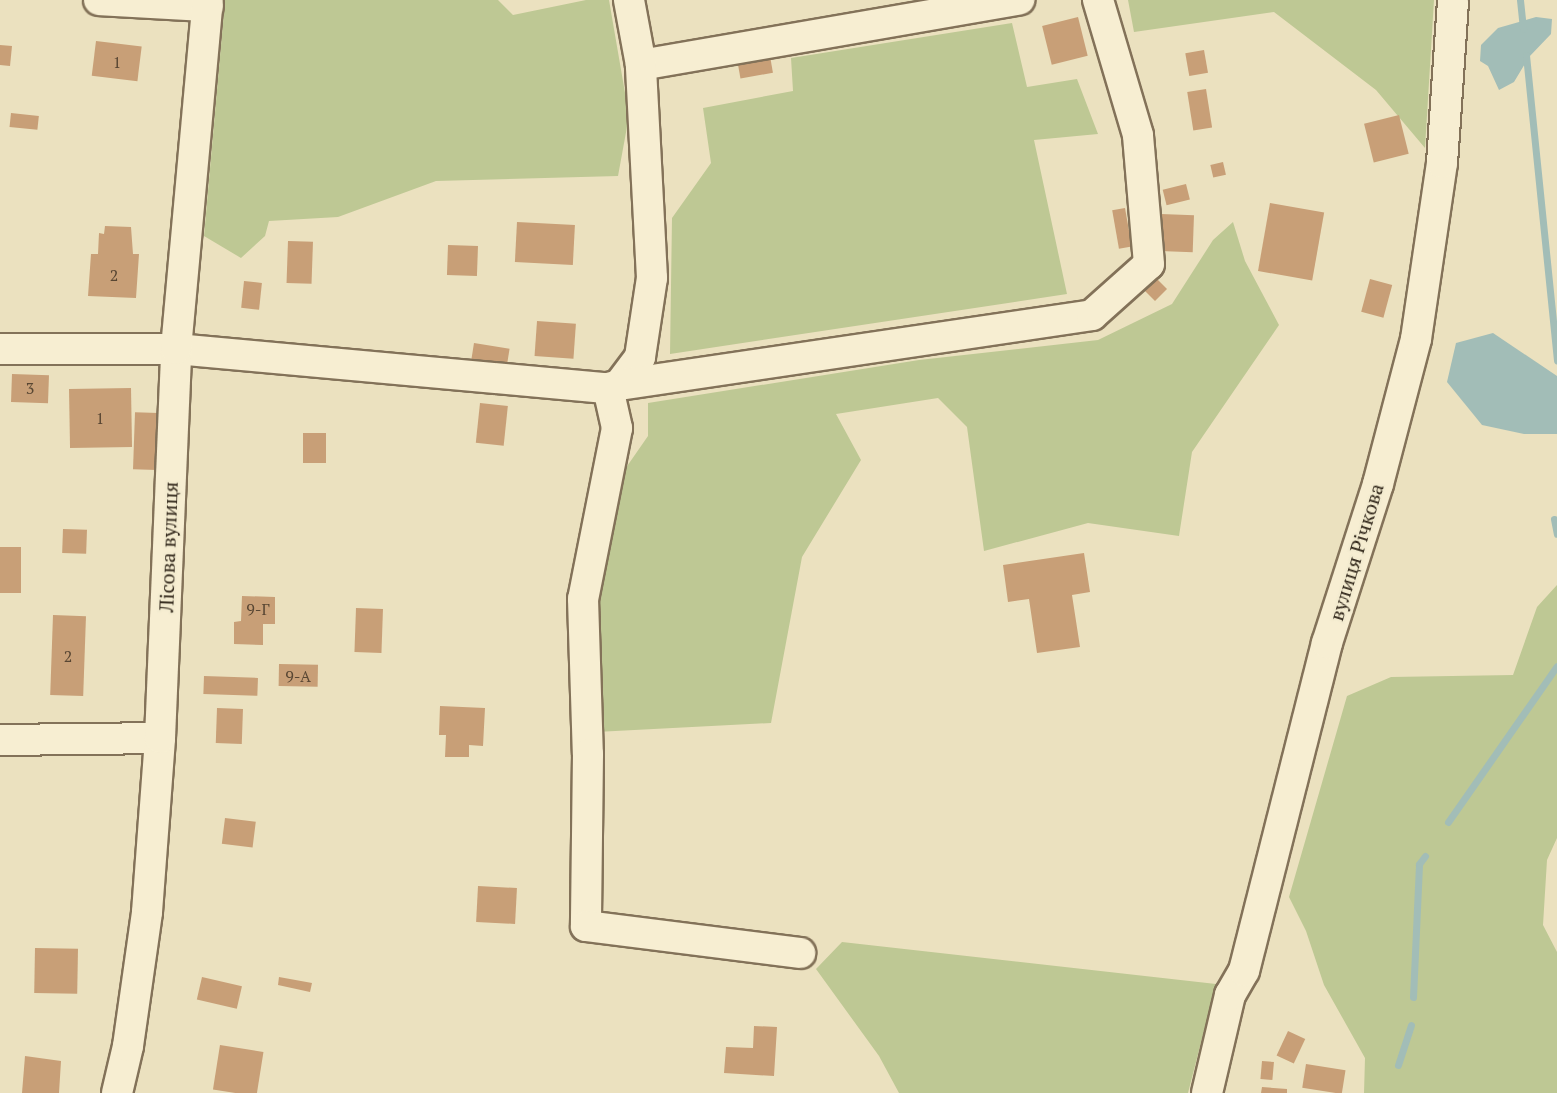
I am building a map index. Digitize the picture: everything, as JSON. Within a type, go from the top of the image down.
[{"type":"street","points":[[99,0],[208,3]]},
{"type":"street","points":[[629,0],[640,65],[652,278],[640,357],[614,386],[617,428],[582,599],[588,754],[586,926],[800,953]]},
{"type":"street","points":[[640,65],[1019,0]]},
{"type":"street","points":[[0,349],[176,349],[614,386],[1092,315],[1149,264],[1138,135],[1098,0]]},
{"type":"street","name":"вулиця Річкова","points":[[1207,1093],[1230,995],[1244,971],[1327,643],[1378,484],[1416,339],[1442,163],[1453,0]]},
{"type":"street","name":"Лісова вулиця","points":[[117,1093],[128,1046],[147,912],[160,738],[176,349],[208,3]]},
{"type":"street","points":[[0,740],[160,738]]},
{"type":"green space","points":[[225,0],[498,0],[513,15],[586,0],[609,0],[629,116],[618,176],[436,181],[338,217],[269,221],[265,236],[241,258],[204,236]]},
{"type":"green space","points":[[1128,0],[1434,0],[1425,148],[1376,90],[1274,12],[1134,32]]},
{"type":"green space","points":[[1012,23],[1027,87],[1077,79],[1098,134],[1034,140],[1067,294],[670,354],[672,218],[711,163],[703,108],[793,91],[791,58]]},
{"type":"green space","points":[[1233,222],[1245,261],[1279,325],[1192,452],[1179,536],[1088,523],[984,551],[967,427],[938,398],[836,414],[861,460],[802,557],[771,723],[596,732],[584,635],[623,472],[648,436],[648,403],[919,360],[1098,340],[1172,304],[1213,240]]},
{"type":"green space","points":[[1557,585],[1557,838],[1547,860],[1543,925],[1557,952],[1557,1093],[1364,1093],[1365,1058],[1324,985],[1306,931],[1289,897],[1347,696],[1391,677],[1513,675],[1537,607]]},
{"type":"green space","points":[[842,942],[1216,984],[1188,1093],[899,1093],[879,1056],[816,969]]},
{"type":"water","points":[[1536,17],[1552,19],[1551,34],[1529,57],[1514,82],[1499,90],[1488,66],[1480,61],[1481,45],[1498,28]]},
{"type":"water","points":[[1493,333],[1557,376],[1557,434],[1524,434],[1482,425],[1447,382],[1456,343]]},
{"type":"building","points":[[1078,17],[1088,56],[1052,65],[1042,26]]},
{"type":"building","points":[[96,41],[142,47],[137,81],[92,76]]},
{"type":"building","points":[[0,45],[12,46],[10,66],[0,65]]},
{"type":"building","points":[[1204,50],[1208,73],[1189,76],[1185,53]]},
{"type":"building","points":[[770,56],[773,73],[740,78],[738,62]]},
{"type":"building","points":[[1206,89],[1212,128],[1193,130],[1187,92]]},
{"type":"building","points":[[11,113],[39,116],[37,130],[10,127]]},
{"type":"building","points":[[1399,115],[1409,154],[1374,163],[1364,124]]},
{"type":"building","points":[[1223,162],[1226,175],[1213,178],[1210,165]]},
{"type":"building","points":[[1186,184],[1190,200],[1167,205],[1163,190]]},
{"type":"building","points":[[1270,203],[1324,213],[1312,281],[1258,271]]},
{"type":"building","points":[[1125,208],[1132,246],[1119,249],[1112,210]]},
{"type":"building","points":[[1161,214],[1194,215],[1193,252],[1160,251]]},
{"type":"building","points":[[517,222],[575,225],[573,265],[515,262]]},
{"type":"building","points":[[105,226],[131,227],[133,254],[139,254],[136,298],[88,296],[91,254],[98,254],[99,233],[104,234]]},
{"type":"building","points":[[288,241],[313,242],[312,284],[287,283]]},
{"type":"building","points":[[448,245],[478,246],[477,276],[447,275]]},
{"type":"building","points":[[1155,277],[1167,289],[1155,301],[1143,289]]},
{"type":"building","points":[[1370,279],[1392,285],[1383,318],[1361,312]]},
{"type":"building","points":[[244,281],[262,283],[259,310],[241,308]]},
{"type":"building","points":[[537,321],[576,324],[573,359],[535,356]]},
{"type":"building","points":[[474,343],[510,349],[506,368],[471,363]]},
{"type":"building","points":[[12,374],[49,375],[48,403],[11,402]]},
{"type":"building","points":[[131,388],[132,447],[70,448],[69,389]]},
{"type":"building","points":[[480,403],[508,406],[504,446],[476,443]]},
{"type":"building","points":[[135,412],[159,413],[157,470],[133,469]]},
{"type":"building","points":[[303,433],[326,433],[326,463],[303,463]]},
{"type":"building","points":[[63,529],[87,530],[86,554],[62,553]]},
{"type":"building","points":[[0,547],[21,547],[21,593],[0,593]]},
{"type":"building","points":[[1084,553],[1090,592],[1072,595],[1080,647],[1037,653],[1029,599],[1008,602],[1003,565]]},
{"type":"building","points":[[242,596],[275,597],[275,624],[263,624],[263,645],[234,644],[234,622],[241,621]]},
{"type":"building","points":[[356,608],[383,609],[381,653],[354,652]]},
{"type":"building","points":[[53,615],[86,616],[83,696],[50,695]]},
{"type":"building","points":[[279,664],[318,665],[318,687],[279,686]]},
{"type":"building","points":[[204,676],[258,678],[257,696],[203,694]]},
{"type":"building","points":[[440,706],[485,708],[483,746],[469,745],[469,757],[445,757],[446,735],[439,735]]},
{"type":"building","points":[[217,708],[243,709],[242,744],[216,743]]},
{"type":"building","points":[[225,818],[256,822],[253,848],[222,844]]},
{"type":"building","points":[[478,886],[517,888],[515,924],[476,922]]},
{"type":"building","points":[[35,948],[78,949],[77,994],[34,993]]},
{"type":"building","points":[[202,977],[242,986],[237,1009],[197,999]]},
{"type":"building","points":[[279,977],[312,983],[310,992],[278,985]]},
{"type":"building","points":[[754,1026],[777,1027],[774,1076],[724,1073],[726,1047],[753,1048]]},
{"type":"building","points":[[1288,1031],[1305,1039],[1294,1064],[1277,1055]]},
{"type":"building","points":[[220,1045],[263,1052],[257,1093],[213,1089]]},
{"type":"building","points":[[25,1056],[61,1061],[59,1093],[22,1093]]},
{"type":"building","points":[[1262,1061],[1274,1062],[1272,1080],[1260,1079]]},
{"type":"building","points":[[1306,1064],[1346,1070],[1342,1093],[1302,1088]]},
{"type":"building","points":[[1262,1087],[1287,1089],[1287,1093],[1261,1093]]},
{"type":"waterway","points":[[1520,0],[1523,29]]},
{"type":"waterway","points":[[1526,55],[1557,360]]},
{"type":"waterway","points":[[1554,519],[1557,534]]},
{"type":"waterway","points":[[1448,822],[1557,666]]},
{"type":"waterway","points":[[1413,997],[1419,864],[1425,856]]},
{"type":"waterway","points":[[1398,1065],[1411,1025]]}]
